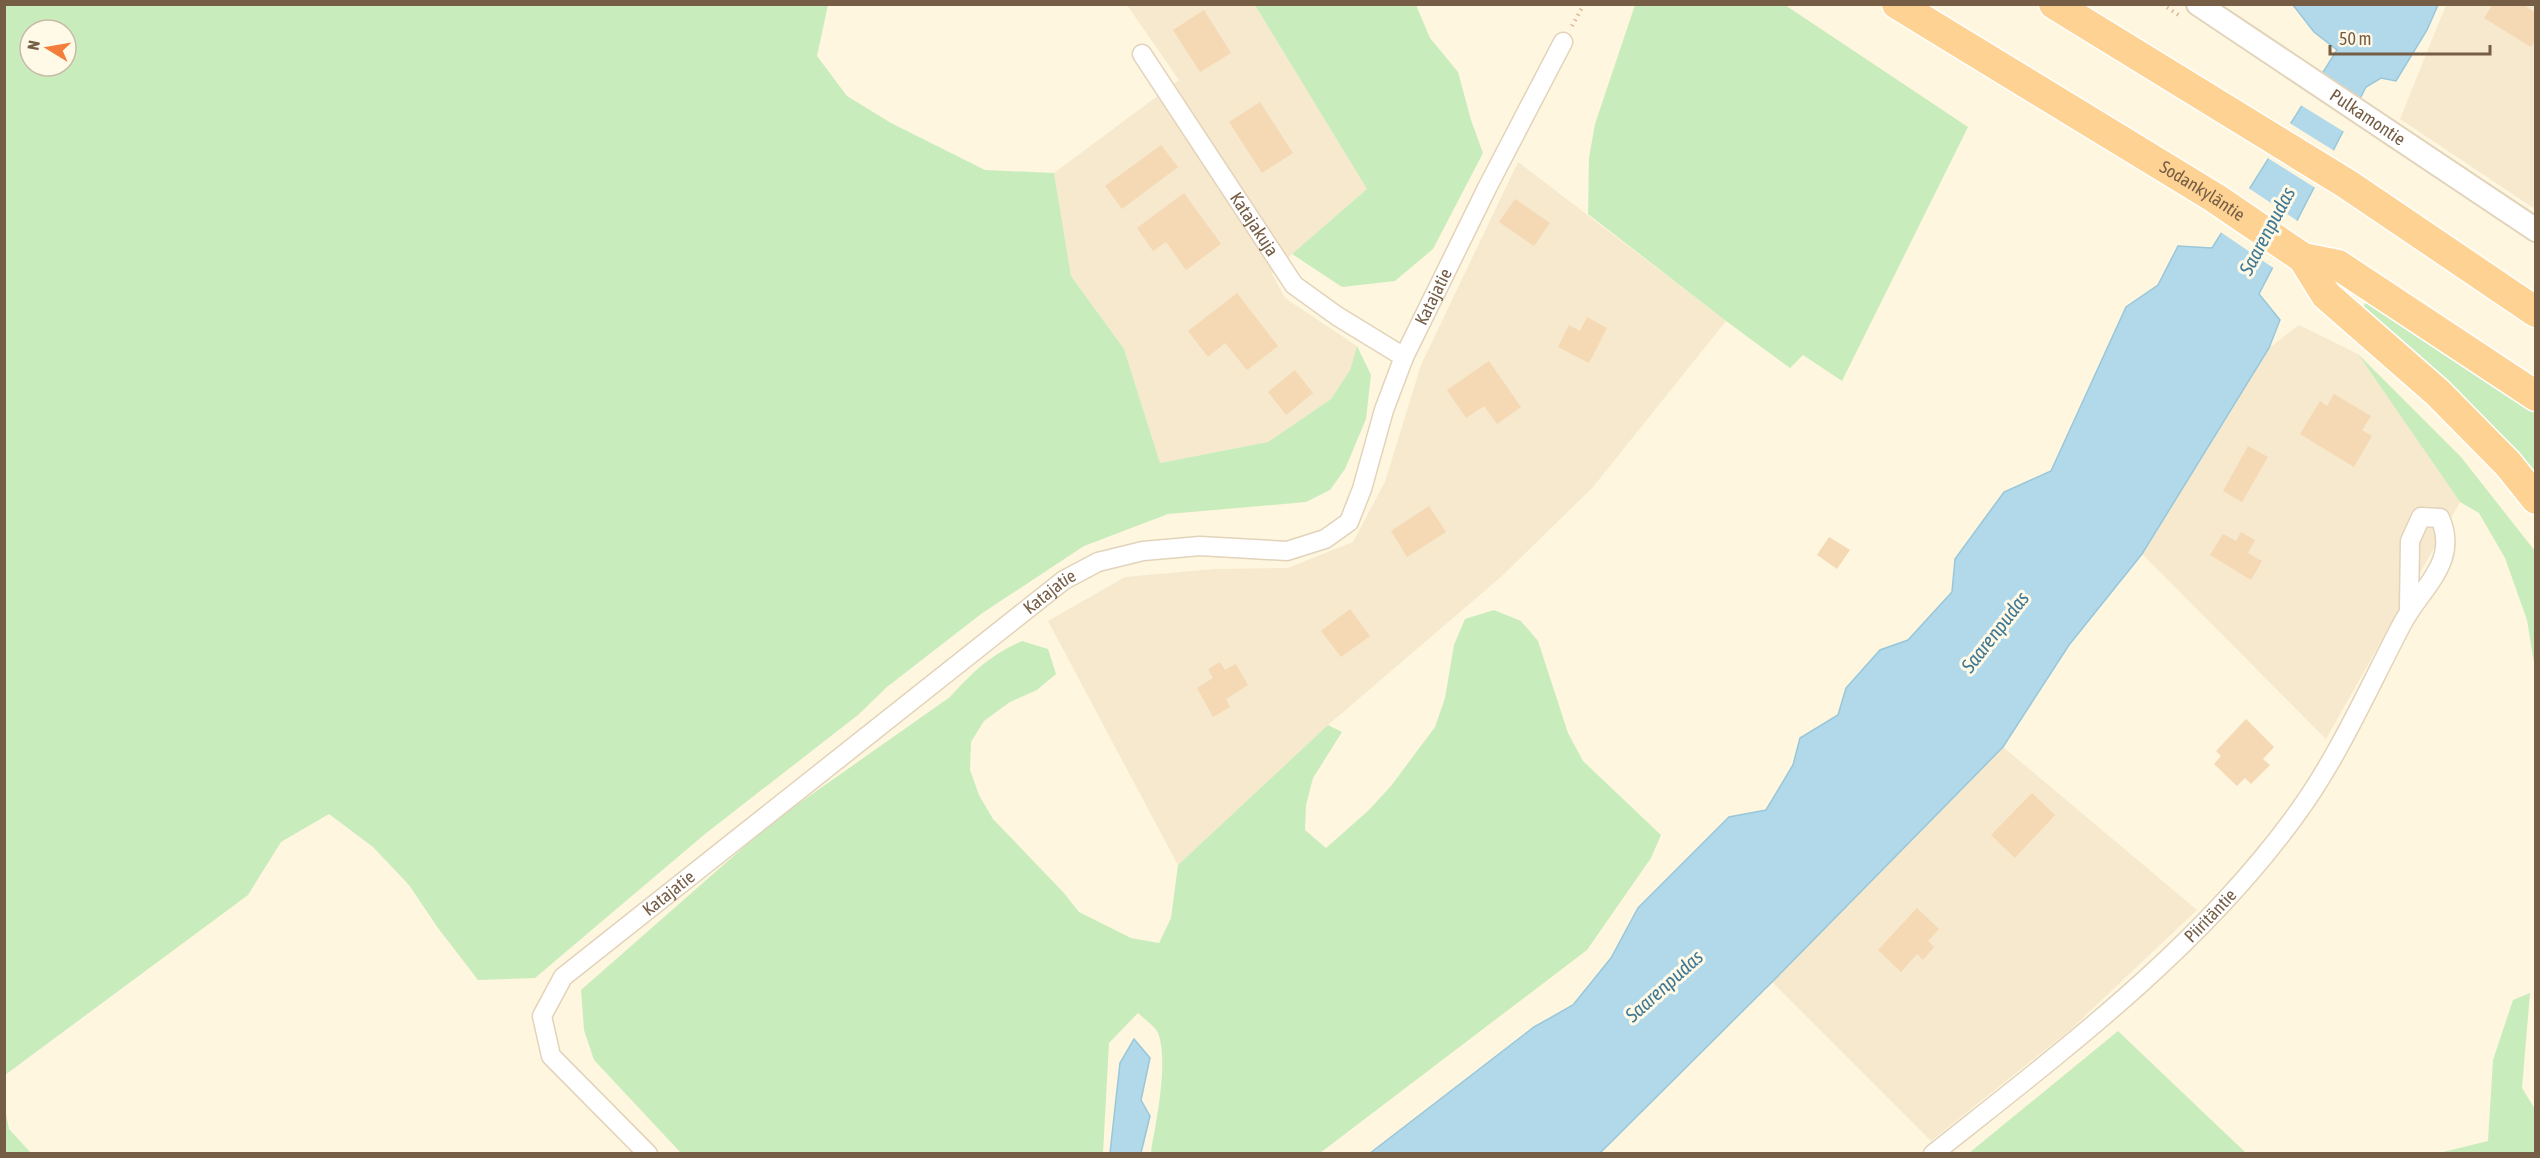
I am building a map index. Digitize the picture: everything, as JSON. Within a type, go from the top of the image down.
[{"type":"highway","name":"Sodankyläntie","points":[[1898,4],[2215,198],[2303,258],[2338,265],[2535,396]]},
{"type":"highway","points":[[2054,4],[2347,184],[2535,312]]},
{"type":"highway","points":[[2303,258],[2326,295],[2438,393],[2508,464],[2535,499]]},
{"type":"street","name":"Pulkamontie","points":[[2198,4],[2300,74],[2534,226]]},
{"type":"street","name":"Katajatie","points":[[648,1154],[552,1056],[542,1016],[563,977],[1064,579],[1098,562],[1143,551],[1200,546],[1287,550],[1325,539],[1349,522],[1362,489],[1384,410],[1404,357],[1488,186],[1563,42]]},
{"type":"street","name":"Katajakuja","points":[[1142,54],[1294,285],[1337,316],[1404,357]]},
{"type":"street","name":"Piiritäntie","points":[[1932,1154],[2084,1033],[2179,948],[2239,886],[2293,819],[2328,766],[2409,609]]},
{"type":"path","points":[[1563,42],[1584,4]]},
{"type":"shaded area","points":[[1127,5],[1255,5],[1367,189],[1272,274],[1285,298],[1357,346],[1350,370],[1331,399],[1268,442],[1160,463],[1124,349],[1071,276],[1054,173],[1179,80]]},
{"type":"shaded area","points":[[2446,5],[2535,5],[2535,209],[2400,119]]},
{"type":"shaded area","points":[[1518,162],[1726,321],[1593,487],[1502,576],[1328,725],[1178,865],[1048,621],[1125,577],[1215,569],[1288,568],[1353,542],[1385,482],[1421,365]]},
{"type":"shaded area","points":[[2299,325],[2358,354],[2460,502],[2326,739],[2142,554],[2269,348]]},
{"type":"shaded area","points":[[2003,747],[2197,910],[2071,1029],[1931,1141],[1772,982]]},
{"type":"green space","points":[[5,4],[828,5],[817,56],[847,96],[891,123],[985,170],[1054,173],[1071,276],[1124,349],[1160,463],[1268,442],[1331,399],[1350,370],[1357,346],[1371,375],[1366,419],[1345,469],[1330,490],[1306,502],[1168,514],[1084,546],[981,614],[887,687],[858,715],[705,834],[535,978],[478,980],[438,928],[409,885],[373,847],[329,814],[281,842],[248,895],[5,1075]]},
{"type":"green space","points":[[1255,5],[1416,5],[1430,38],[1458,72],[1483,153],[1433,249],[1395,281],[1342,287],[1292,254],[1367,189]]},
{"type":"green space","points":[[1635,5],[1785,5],[1968,127],[1842,381],[1803,355],[1790,368],[1588,214],[1589,158],[1595,124]]},
{"type":"green space","points":[[2370,297],[2535,411],[2535,475],[2360,311]]},
{"type":"green space","points":[[2358,354],[2461,457],[2535,551],[2535,669],[2527,620],[2505,558],[2479,513],[2460,502]]},
{"type":"green space","points":[[1494,610],[1521,621],[1538,641],[1568,733],[1583,761],[1661,835],[1651,858],[1587,950],[1320,1153],[1153,1153],[1151,1151],[1162,1075],[1161,1045],[1157,1030],[1138,1013],[1109,1043],[1103,1153],[681,1153],[594,1060],[584,1030],[581,990],[771,823],[950,697],[967,679],[1000,652],[1022,641],[1048,649],[1056,674],[1037,690],[1010,702],[984,721],[971,742],[970,770],[979,795],[993,819],[1063,892],[1079,912],[1131,938],[1159,943],[1171,918],[1178,865],[1328,725],[1342,732],[1313,778],[1306,805],[1305,830],[1326,848],[1369,810],[1391,786],[1435,727],[1445,698],[1454,645],[1465,619]]},
{"type":"green space","points":[[2530,993],[2522,1088],[2535,1109],[2535,1153],[2439,1153],[2488,1141],[2493,1060],[2513,1000]]},
{"type":"green space","points":[[2118,1031],[2246,1153],[1969,1153]]},
{"type":"green space","points":[[5,1109],[9,1129],[31,1153],[5,1153]]},
{"type":"water","name":"Saarenpudas","points":[[2293,5],[2438,5],[2427,30],[2396,81],[2381,78],[2366,87],[2259,294],[2280,320],[2269,348],[2142,554],[2069,645],[2003,747],[1600,1153],[1369,1154],[1534,1027],[1573,1005],[1611,958],[1638,908],[1729,817],[1766,810],[1793,765],[1800,738],[1838,715],[1846,688],[1880,650],[1908,640],[1952,592],[1955,559],[2004,492],[2051,471],[2126,307],[2158,285],[2178,246],[2212,248],[2337,50],[2314,32]]},
{"type":"water","points":[[1134,1039],[1150,1058],[1141,1100],[1150,1116],[1141,1153],[1110,1153],[1120,1063]]},
{"type":"pier","points":[[2320,72],[2363,99],[2346,133],[2299,104]]},
{"type":"pier","points":[[2288,122],[2336,152],[2317,189],[2266,157]]},
{"type":"pier","points":[[2247,187],[2299,222],[2275,269],[2219,231]]},
{"type":"building","points":[[2493,4],[2522,4],[2536,13],[2536,39],[2531,47],[2484,18]]},
{"type":"building","points":[[1204,10],[1231,53],[1200,72],[1173,30]]},
{"type":"building","points":[[1260,102],[1293,153],[1262,173],[1229,122]]},
{"type":"building","points":[[1161,145],[1178,167],[1122,209],[1105,186]]},
{"type":"building","points":[[1184,193],[1221,244],[1186,270],[1166,242],[1153,251],[1137,228]]},
{"type":"building","points":[[1515,199],[1550,223],[1534,246],[1499,222]]},
{"type":"building","points":[[1237,293],[1278,346],[1247,370],[1225,343],[1208,357],[1188,331]]},
{"type":"building","points":[[1587,317],[1607,328],[1589,363],[1558,347],[1569,325],[1580,331]]},
{"type":"building","points":[[1489,361],[1521,407],[1497,424],[1484,406],[1466,418],[1447,390]]},
{"type":"building","points":[[1295,370],[1313,393],[1286,415],[1268,392]]},
{"type":"building","points":[[2334,394],[2371,416],[2362,430],[2372,436],[2354,467],[2300,434],[2320,401],[2327,406]]},
{"type":"building","points":[[2248,446],[2268,457],[2242,502],[2223,491]]},
{"type":"building","points":[[1429,506],[1446,532],[1407,557],[1391,531]]},
{"type":"building","points":[[2241,532],[2255,540],[2248,553],[2262,561],[2251,580],[2210,555],[2223,534],[2236,541]]},
{"type":"building","points":[[1829,537],[1850,550],[1837,569],[1817,555]]},
{"type":"building","points":[[1350,609],[1370,636],[1341,657],[1321,631]]},
{"type":"building","points":[[1220,662],[1225,670],[1236,664],[1248,685],[1226,699],[1230,707],[1213,717],[1197,688],[1213,678],[1208,669]]},
{"type":"building","points":[[2246,719],[2274,747],[2263,759],[2270,765],[2251,784],[2245,778],[2237,786],[2214,764],[2221,756],[2216,751]]},
{"type":"building","points":[[2032,793],[2055,815],[2015,858],[1991,835]]},
{"type":"building","points":[[1917,908],[1939,929],[1928,941],[1934,947],[1923,960],[1917,954],[1901,972],[1878,950]]}]
